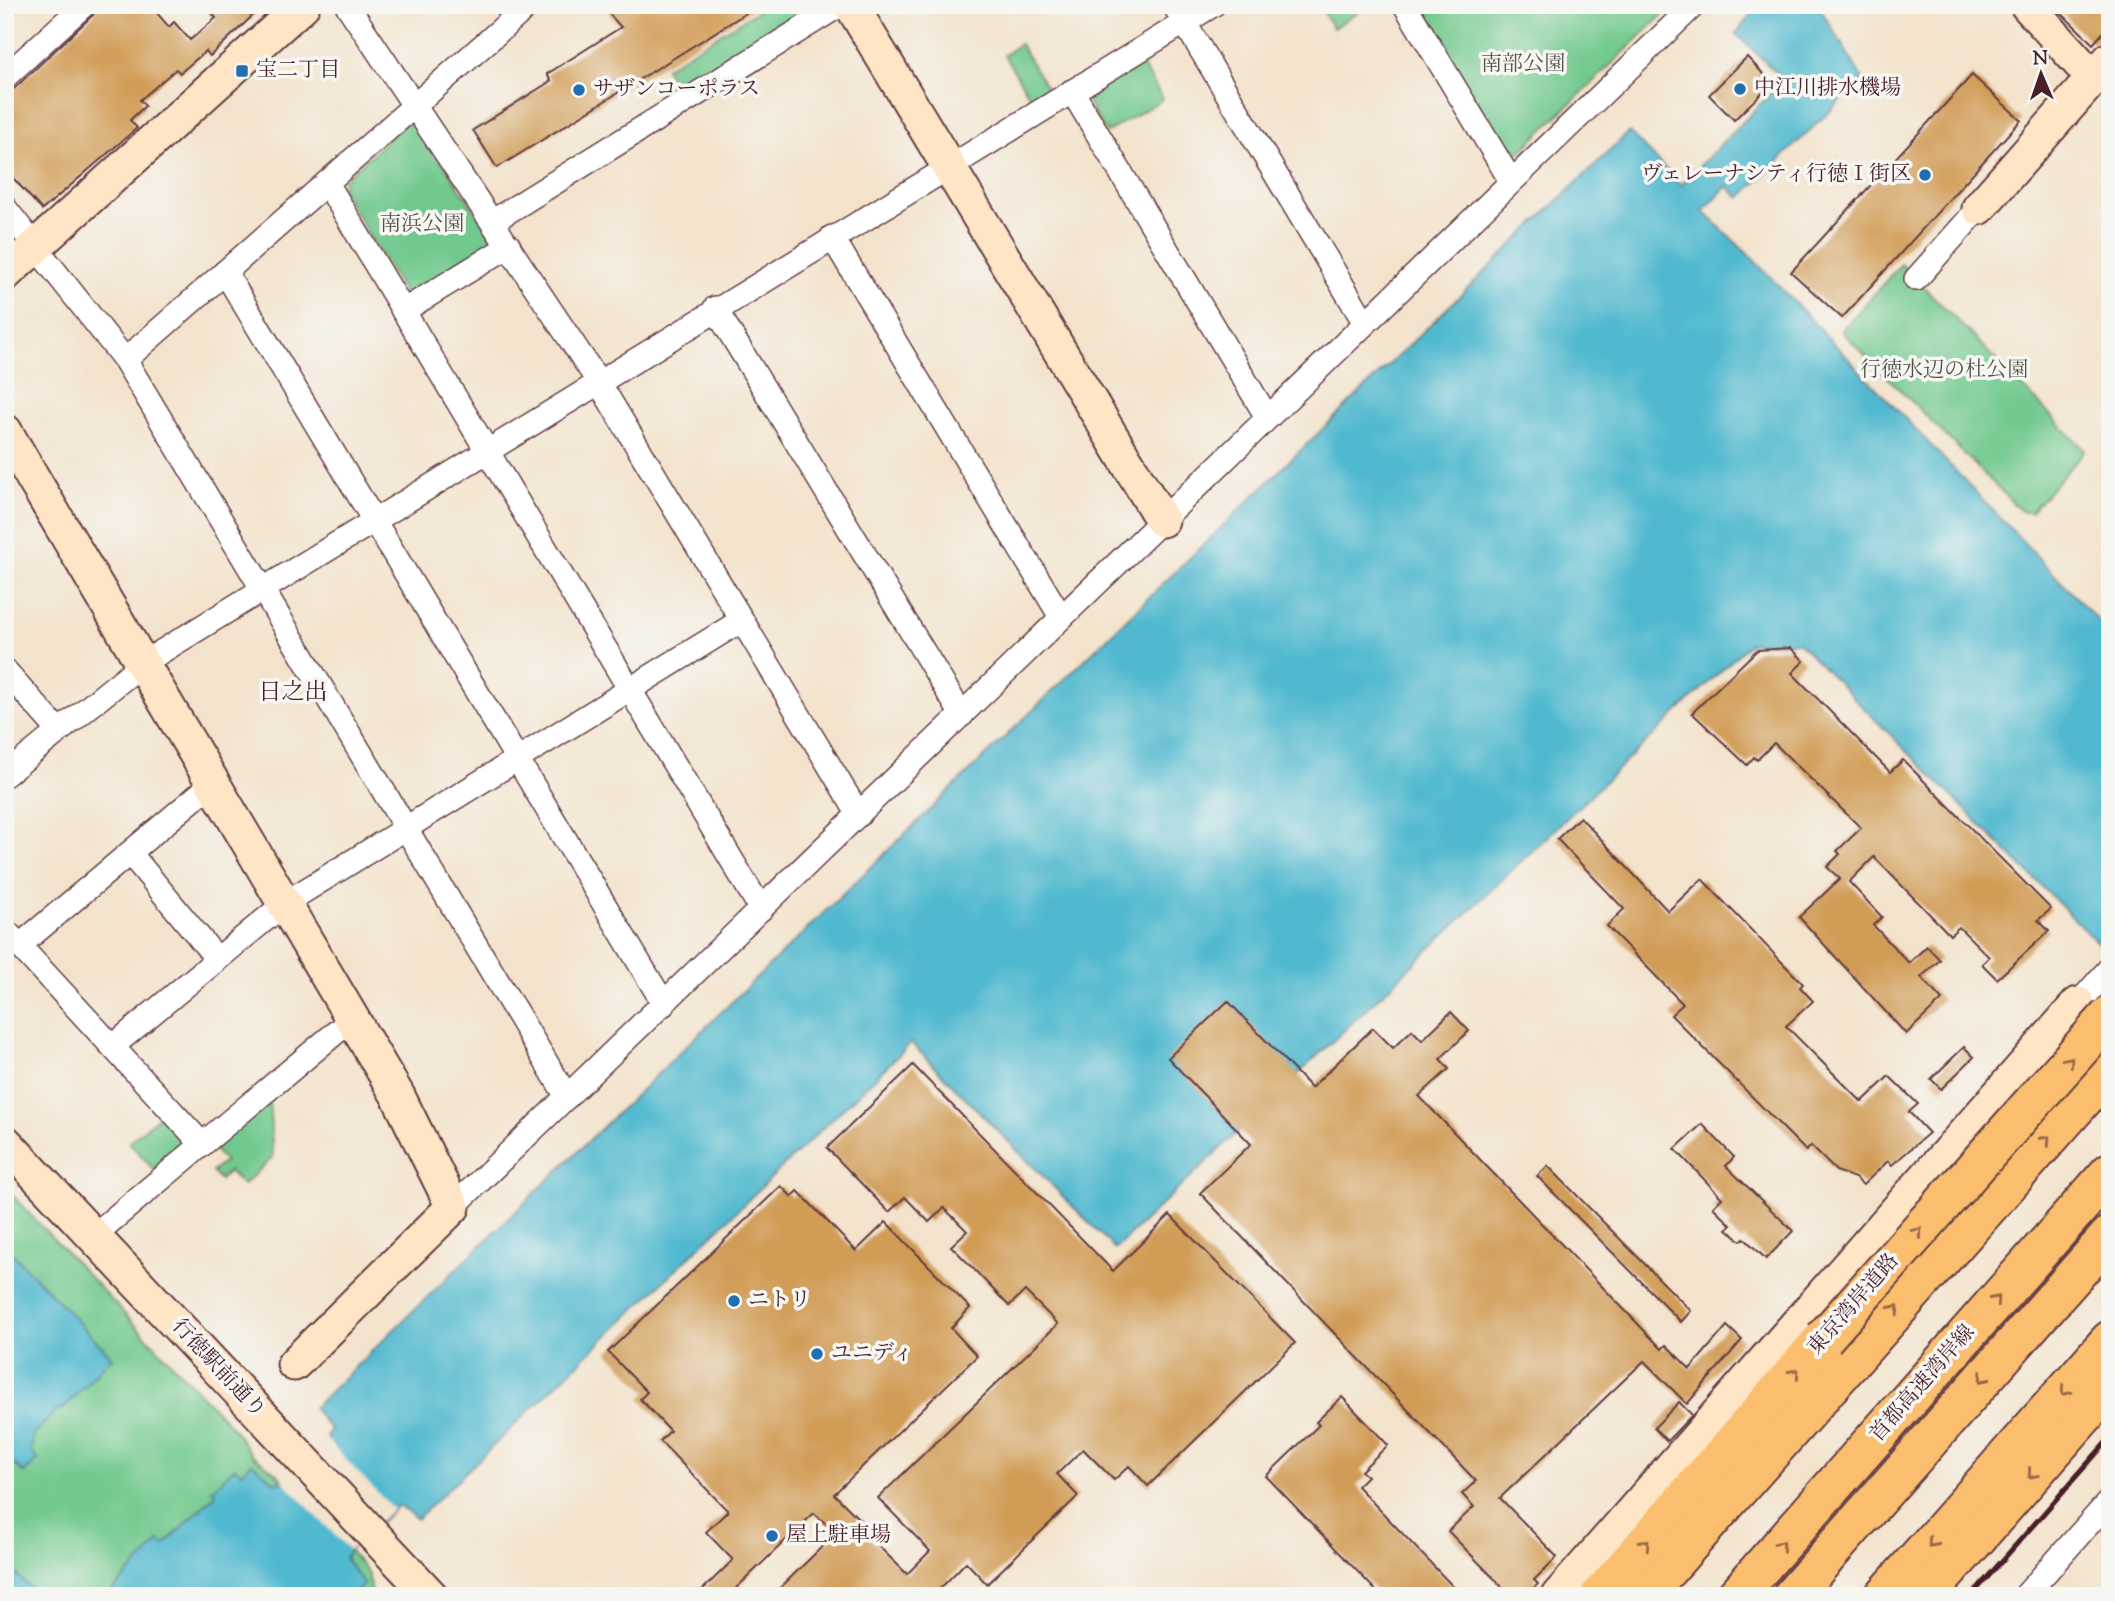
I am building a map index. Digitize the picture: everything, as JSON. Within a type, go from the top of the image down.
[{"type":"highway","name":"東京湾岸道路","points":[[1644,1596],[1785,1436],[1837,1349],[2094,1010]]},
{"type":"highway","name":"東京湾岸道路","points":[[1600,1596],[2110,1069]]},
{"type":"highway","name":"首都高速湾岸線","points":[[1736,1596],[2110,1172]]},
{"type":"highway","name":"首都高速湾岸線","points":[[1792,1596],[2110,1235]]},
{"type":"highway","points":[[1926,1596],[1988,1502],[2110,1340]]},
{"type":"highway","points":[[1884,1596],[2110,1386]]},
{"type":"highway","points":[[1663,1596],[1785,1436]]},
{"type":"street","points":[[5,77],[84,5]]},
{"type":"street","points":[[5,274],[303,5]]},
{"type":"street","points":[[347,5],[598,382],[859,815]]},
{"type":"street","points":[[125,360],[529,5]]},
{"type":"street","points":[[493,221],[840,5]]},
{"type":"street","points":[[851,5],[1161,520]]},
{"type":"street","points":[[5,775],[143,663],[1072,91],[1179,14],[1213,5]]},
{"type":"street","points":[[1405,5],[1511,181]]},
{"type":"street","points":[[294,1364],[1694,5]]},
{"type":"street","points":[[1916,279],[2102,69],[2027,5]]},
{"type":"street","points":[[1179,14],[1365,323]]},
{"type":"street","points":[[1072,91],[1267,417]]},
{"type":"street","points":[[327,183],[761,909]]},
{"type":"street","points":[[5,208],[125,360],[567,1097]]},
{"type":"street","points":[[832,237],[1061,617]]},
{"type":"street","points":[[404,311],[509,246]]},
{"type":"street","points":[[225,272],[664,1004]]},
{"type":"street","points":[[715,309],[962,715]]},
{"type":"street","points":[[5,431],[398,1096],[453,1207]]},
{"type":"street","points":[[113,1046],[285,903],[742,620]]},
{"type":"street","points":[[5,670],[58,730]]},
{"type":"street","points":[[202,1144],[12,938],[130,853],[214,782]]},
{"type":"street","points":[[130,853],[217,959]]},
{"type":"street","points":[[1558,1596],[2094,1010],[2110,968]]},
{"type":"street","points":[[2094,1010],[2110,1038]]},
{"type":"street","points":[[93,1236],[352,1018]]},
{"type":"street","name":"行徳駅前通り","points":[[5,1142],[431,1596]]},
{"type":"street","points":[[2025,1596],[2110,1500]]},
{"type":"green space","points":[[767,5],[825,5],[680,93],[665,68]]},
{"type":"green space","points":[[1319,5],[1369,5],[1333,28]]},
{"type":"green space","name":"南部公園","points":[[1415,5],[1673,5],[1517,155],[1507,154]]},
{"type":"green space","points":[[1020,44],[1050,93],[1034,103],[1004,55]]},
{"type":"green space","points":[[1137,57],[1163,99],[1106,133],[1084,97]]},
{"type":"green space","name":"南浜公園","points":[[407,122],[416,123],[494,239],[495,248],[406,297],[342,190],[343,180]]},
{"type":"green space","name":"行徳水辺の杜公園","points":[[1901,264],[2085,450],[2031,512],[2022,512],[1841,331]]},
{"type":"green space","points":[[269,1100],[273,1157],[243,1185],[229,1171],[220,1180],[212,1172],[225,1161],[213,1149]]},
{"type":"green space","points":[[164,1112],[190,1142],[156,1172],[129,1142]]},
{"type":"green space","points":[[5,1188],[233,1428],[251,1454],[274,1471],[349,1550],[369,1575],[370,1588],[376,1596],[5,1596]]},
{"type":"water","points":[[1758,5],[1818,5],[1863,79],[1740,198],[1727,186],[1703,211],[1753,259],[2110,633],[2110,955],[1798,642],[1750,643],[1115,1249],[911,1043],[417,1519],[399,1505],[349,1550],[345,1558],[364,1584],[352,1596],[107,1596],[160,1541],[164,1545],[216,1494],[212,1490],[235,1467],[242,1473],[252,1463],[276,1483],[279,1480],[283,1483],[328,1440],[326,1436],[331,1430],[313,1408],[1629,132],[1681,185],[1784,80],[1736,34]]},
{"type":"water","points":[[10,1251],[112,1357],[62,1410],[59,1408],[33,1434],[31,1451],[38,1460],[24,1473],[15,1465],[5,1464],[5,1256]]},
{"type":"water","points":[[5,1563],[38,1596],[5,1596]]},
{"type":"pier","points":[[325,1438],[393,1509],[349,1550],[282,1480]]},
{"type":"building","points":[[98,5],[150,5],[169,27],[174,22],[190,40],[216,18],[205,5],[264,5],[210,56],[206,51],[180,73],[176,69],[140,100],[145,106],[130,120],[137,128],[42,210],[5,169],[5,97],[93,15]]},
{"type":"building","name":"サザンコーポラス","points":[[619,5],[759,5],[497,168],[473,130],[551,81],[547,74],[621,27],[609,14]]},
{"type":"building","points":[[2053,5],[2110,5],[2110,25],[2093,44]]},
{"type":"building","name":"中江川排水機場","points":[[1747,57],[1772,83],[1734,120],[1709,95]]},
{"type":"building","name":"ヴェレーナシティ行徳Ⅰ街区","points":[[1972,75],[2021,120],[1842,318],[1791,272]]},
{"type":"building","points":[[1791,648],[1804,661],[1792,673],[1890,772],[1903,760],[2051,909],[2038,920],[2049,931],[1997,979],[1982,964],[1989,957],[1959,927],[1950,935],[1874,857],[1849,882],[1882,917],[1873,925],[1909,963],[1927,946],[1940,960],[1921,977],[1942,1000],[1906,1034],[1799,917],[1840,879],[1827,867],[1840,854],[1837,851],[1861,828],[1774,743],[1757,760],[1754,757],[1747,765],[1692,713],[1757,650]]},
{"type":"building","points":[[1580,817],[1668,911],[1702,879],[1803,984],[1800,987],[1813,1001],[1786,1026],[1862,1102],[1889,1076],[1918,1104],[1909,1112],[1929,1133],[1892,1165],[1888,1161],[1863,1185],[1855,1178],[1836,1171],[1811,1146],[1806,1151],[1671,1015],[1683,1004],[1607,926],[1624,909],[1557,839]]},
{"type":"building","points":[[1228,1001],[1311,1088],[1373,1028],[1393,1048],[1412,1030],[1422,1040],[1451,1012],[1469,1031],[1440,1059],[1449,1069],[1419,1096],[1662,1349],[1666,1345],[1690,1369],[1727,1326],[1742,1340],[1687,1404],[1644,1361],[1500,1498],[1557,1557],[1534,1580],[1538,1584],[1525,1596],[1511,1596],[1448,1531],[1474,1507],[1462,1494],[1476,1481],[1200,1193],[1251,1144],[1168,1058]]},
{"type":"building","points":[[1964,1047],[1974,1057],[1941,1089],[1931,1079]]},
{"type":"building","points":[[913,1065],[1113,1271],[1170,1215],[1295,1343],[1148,1486],[1129,1466],[1114,1480],[1083,1449],[1057,1474],[1078,1496],[987,1584],[966,1562],[933,1596],[772,1596],[836,1533],[814,1513],[728,1596],[696,1596],[733,1560],[706,1532],[728,1511],[660,1441],[670,1431],[640,1399],[647,1392],[608,1352],[781,1186],[792,1197],[798,1191],[856,1251],[886,1222],[970,1308],[951,1328],[977,1356],[834,1494],[864,1524],[860,1528],[907,1574],[930,1551],[878,1498],[1058,1324],[1025,1291],[1009,1306],[951,1246],[967,1231],[944,1208],[929,1222],[905,1197],[889,1212],[827,1148]]},
{"type":"building","points":[[1702,1124],[1734,1157],[1726,1166],[1793,1231],[1766,1259],[1744,1238],[1741,1241],[1727,1229],[1731,1225],[1713,1207],[1722,1198],[1675,1149]]},
{"type":"building","points":[[1548,1166],[1691,1311],[1681,1322],[1537,1176]]},
{"type":"building","points":[[1342,1397],[1388,1445],[1361,1471],[1367,1476],[1357,1486],[1462,1596],[1381,1596],[1266,1476],[1319,1425],[1316,1422]]},
{"type":"building","points":[[1679,1402],[1692,1415],[1667,1441],[1654,1428]]},
{"type":"railway","points":[[1971,1596],[2110,1438]]},
{"type":"place","name":"宝二丁目","points":[[242,71]]},
{"type":"place","name":"中江川排水機場","points":[[1740,89]]},
{"type":"place","name":"サザンコーポラス","points":[[579,90]]},
{"type":"place","name":"ヴェレーナシティ行徳Ⅰ街区","points":[[1925,175]]},
{"type":"place","name":"ニトリ","points":[[734,1301]]},
{"type":"place","name":"ユニディ","points":[[817,1354]]},
{"type":"place","name":"屋上駐車場","points":[[772,1536]]},
{"type":"district","name":"日之出","points":[[293,693]]}]
